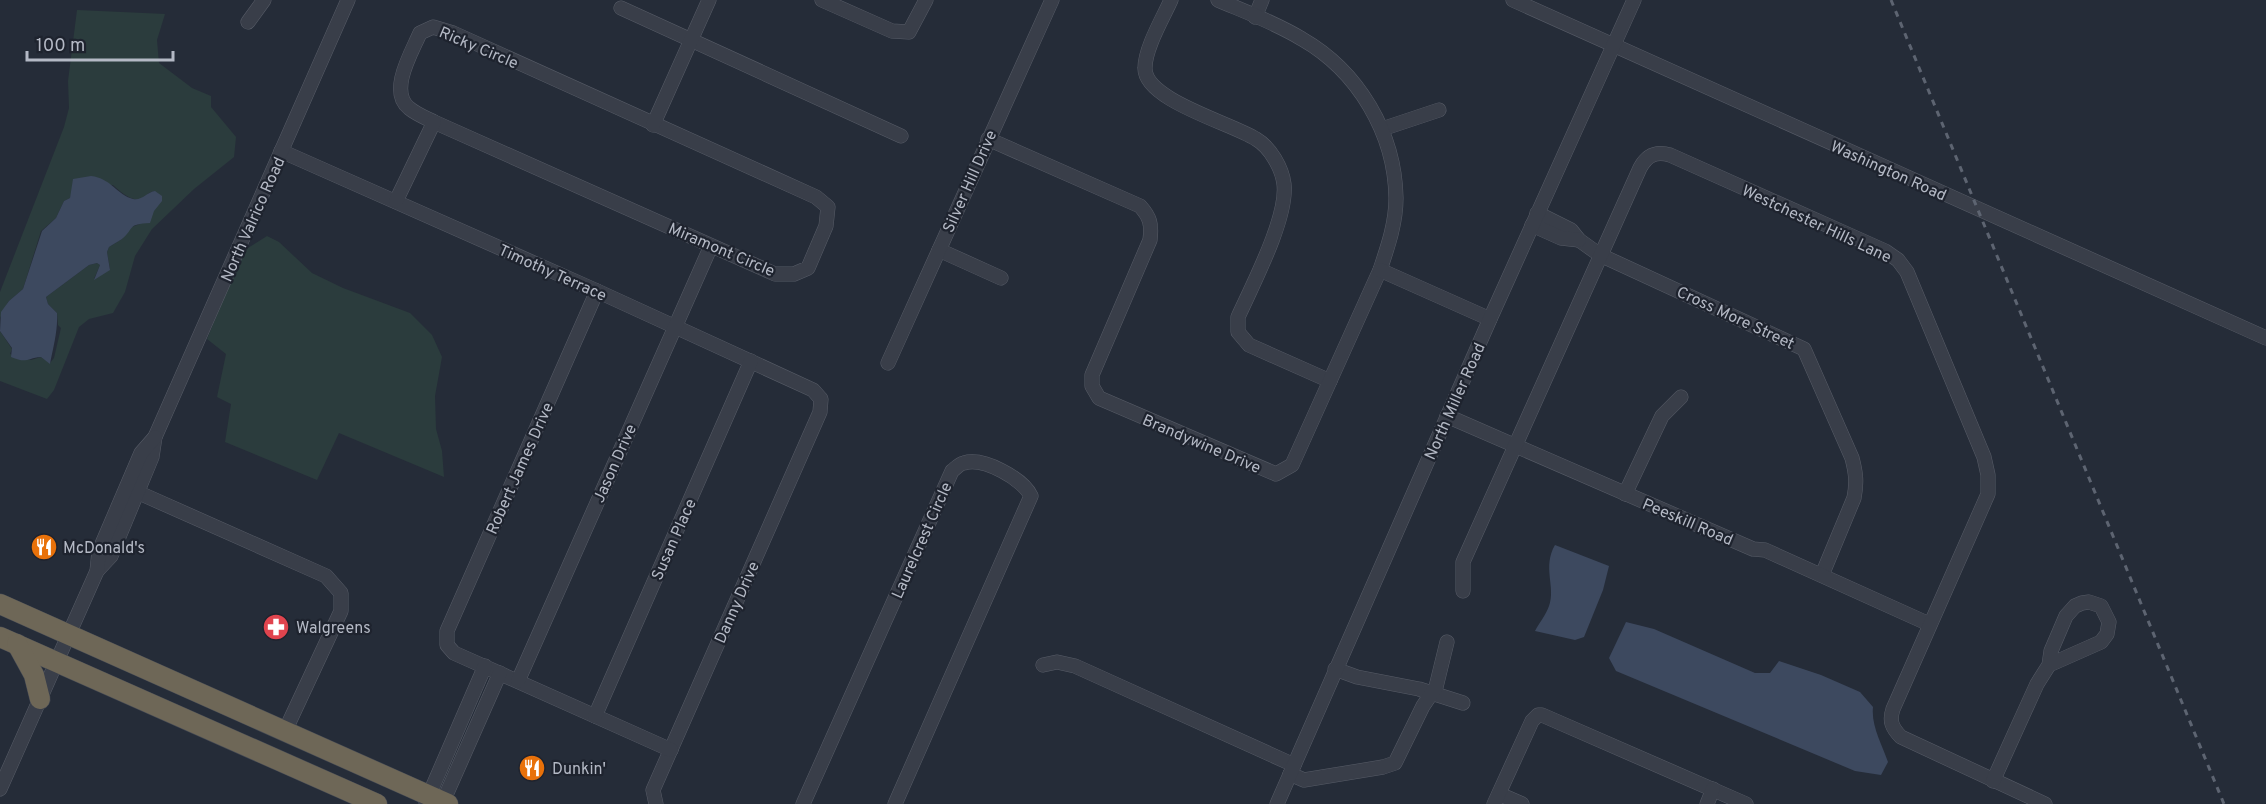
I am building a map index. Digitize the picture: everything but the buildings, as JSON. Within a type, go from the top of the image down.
[{"type":"highway","points":[[0,604],[438,802]]},
{"type":"highway","points":[[8,640],[378,804]]},
{"type":"highway","points":[[8,640],[31,668],[40,699]]},
{"type":"street","points":[[248,21],[264,0]]},
{"type":"street","name":"North Valrico Road","points":[[97,571],[111,556],[152,457],[155,437],[348,0]]},
{"type":"street","points":[[653,125],[709,0]]},
{"type":"street","points":[[822,0],[892,31],[909,32],[926,0]]},
{"type":"street","name":"Silver Hill Drive","points":[[888,363],[1052,0]]},
{"type":"street","points":[[1171,0],[1145,58],[1144,71],[1148,82],[1161,94],[1257,139],[1275,158],[1284,183],[1282,214],[1238,317],[1238,332],[1250,345],[1330,381]]},
{"type":"street","points":[[1218,0],[1255,17],[1263,0]]},
{"type":"street","name":"Washington Road","points":[[1513,0],[2266,338]]},
{"type":"street","name":"North Miller Road","points":[[1277,804],[1490,319],[1634,0]]},
{"type":"street","points":[[621,8],[901,136]]},
{"type":"street","name":"Brandywine Drive","points":[[988,139],[1140,206],[1149,216],[1152,226],[1150,240],[1092,375],[1092,386],[1100,398],[1276,474],[1292,465],[1380,270],[1392,236],[1396,199],[1393,164],[1383,129],[1364,95],[1335,62],[1302,39],[1255,17]]},
{"type":"street","name":"Ricky Circle","points":[[434,122],[407,107],[401,97],[399,84],[420,33],[433,27],[453,33],[653,125]]},
{"type":"street","points":[[1383,129],[1439,110]]},
{"type":"street","points":[[396,201],[434,122]]},
{"type":"street","name":"Miramont Circle","points":[[434,122],[775,274],[794,274],[808,268],[826,226],[828,207],[816,197],[653,125]]},
{"type":"street","name":"Timothy Terrace","points":[[281,151],[813,390],[821,399]]},
{"type":"street","name":"Westchester Hills Lane","points":[[1463,591],[1463,562],[1640,168],[1648,157],[1658,153],[1670,155],[1885,251],[1898,260],[1911,283],[1984,457],[1988,475],[1988,494],[1929,624],[1893,709],[1891,723],[1901,737],[2045,804]]},
{"type":"street","name":"Cross More Street","points":[[1535,219],[1571,230],[1579,240],[1600,255],[1804,349],[1852,458],[1857,485],[1854,498],[1822,575]]},
{"type":"street","name":"Jason Drive","points":[[518,681],[711,246]]},
{"type":"street","points":[[939,250],[1000,279]]},
{"type":"street","points":[[1380,270],[1490,319]]},
{"type":"street","name":"Robert James Drive","points":[[484,666],[454,653],[447,645],[447,631],[597,291]]},
{"type":"street","name":"Susan Place","points":[[595,716],[751,362]]},
{"type":"street","points":[[1625,494],[1662,416],[1681,397]]},
{"type":"street","name":"Danny Drive","points":[[656,804],[653,789],[816,422],[821,399]]},
{"type":"street","name":"Peeskill Road","points":[[1447,416],[1753,549],[1765,550],[1929,624]]},
{"type":"street","name":"North Valrico Road","points":[[0,789],[97,571],[99,551],[141,453],[155,437]]},
{"type":"street","name":"Laurelcrest Circle","points":[[803,804],[952,471],[961,463],[973,462],[994,468],[1017,479],[1027,488],[1031,496],[895,804]]},
{"type":"street","points":[[137,492],[326,576],[341,593],[341,611],[285,731]]},
{"type":"street","points":[[1993,781],[2037,684],[2049,665],[2051,651],[2070,611],[2075,606],[2089,602],[2101,606],[2109,622],[2104,639],[2049,665]]},
{"type":"street","points":[[1043,665],[1057,662],[1075,666],[1292,770],[1304,780],[1390,765],[1398,758],[1423,705],[1437,687],[1447,642]]},
{"type":"street","points":[[438,802],[484,666],[670,750]]},
{"type":"street","points":[[1335,669],[1357,677],[1419,689],[1463,704]]},
{"type":"street","points":[[438,802],[500,673]]},
{"type":"street","points":[[1522,804],[1496,799],[1532,722],[1538,715],[1547,716],[1746,804]]},
{"type":"street","points":[[1707,804],[1713,789]]},
{"type":"shaded area","points":[[77,10],[165,14],[157,40],[159,63],[192,88],[211,96],[211,107],[236,137],[234,157],[194,189],[152,229],[135,256],[125,292],[113,313],[89,319],[79,327],[54,390],[47,399],[0,381],[0,331],[12,349],[10,354],[31,360],[41,357],[50,363],[54,358],[61,328],[58,325],[57,313],[48,304],[46,297],[89,265],[97,263],[100,265],[94,279],[110,269],[107,252],[109,247],[122,239],[129,228],[140,224],[155,191],[137,200],[113,185],[72,192],[70,198],[64,201],[56,218],[41,231],[23,289],[8,302],[0,318],[0,292],[64,127],[69,108],[68,81]]},
{"type":"shaded area","points":[[267,236],[279,242],[312,273],[343,288],[410,313],[432,335],[442,357],[435,396],[436,429],[442,451],[444,477],[339,433],[317,480],[225,442],[231,404],[217,397],[226,354],[207,339],[243,251]]},
{"type":"water","points":[[91,176],[104,180],[127,197],[139,199],[155,191],[162,196],[162,201],[154,211],[150,223],[132,227],[122,239],[109,247],[107,252],[110,270],[94,280],[100,265],[97,263],[89,265],[46,297],[48,304],[57,313],[50,364],[41,357],[24,360],[11,357],[12,348],[0,331],[1,312],[9,301],[23,289],[42,231],[56,218],[64,201],[70,198],[73,179]]},
{"type":"water","points":[[1555,545],[1609,566],[1603,590],[1584,637],[1575,640],[1535,631],[1551,599],[1549,569],[1551,553]]},
{"type":"water","points":[[1626,622],[1654,629],[1755,673],[1770,673],[1779,661],[1821,675],[1860,692],[1873,707],[1875,728],[1888,762],[1881,775],[1855,771],[1616,671],[1609,658]]},
{"type":"railway","points":[[1891,0],[2224,804]]},
{"type":"place","name":"McDonald's","points":[[44,547]]},
{"type":"place","name":"Walgreens","points":[[276,627]]},
{"type":"place","name":"Dunkin'","points":[[532,768]]}]
